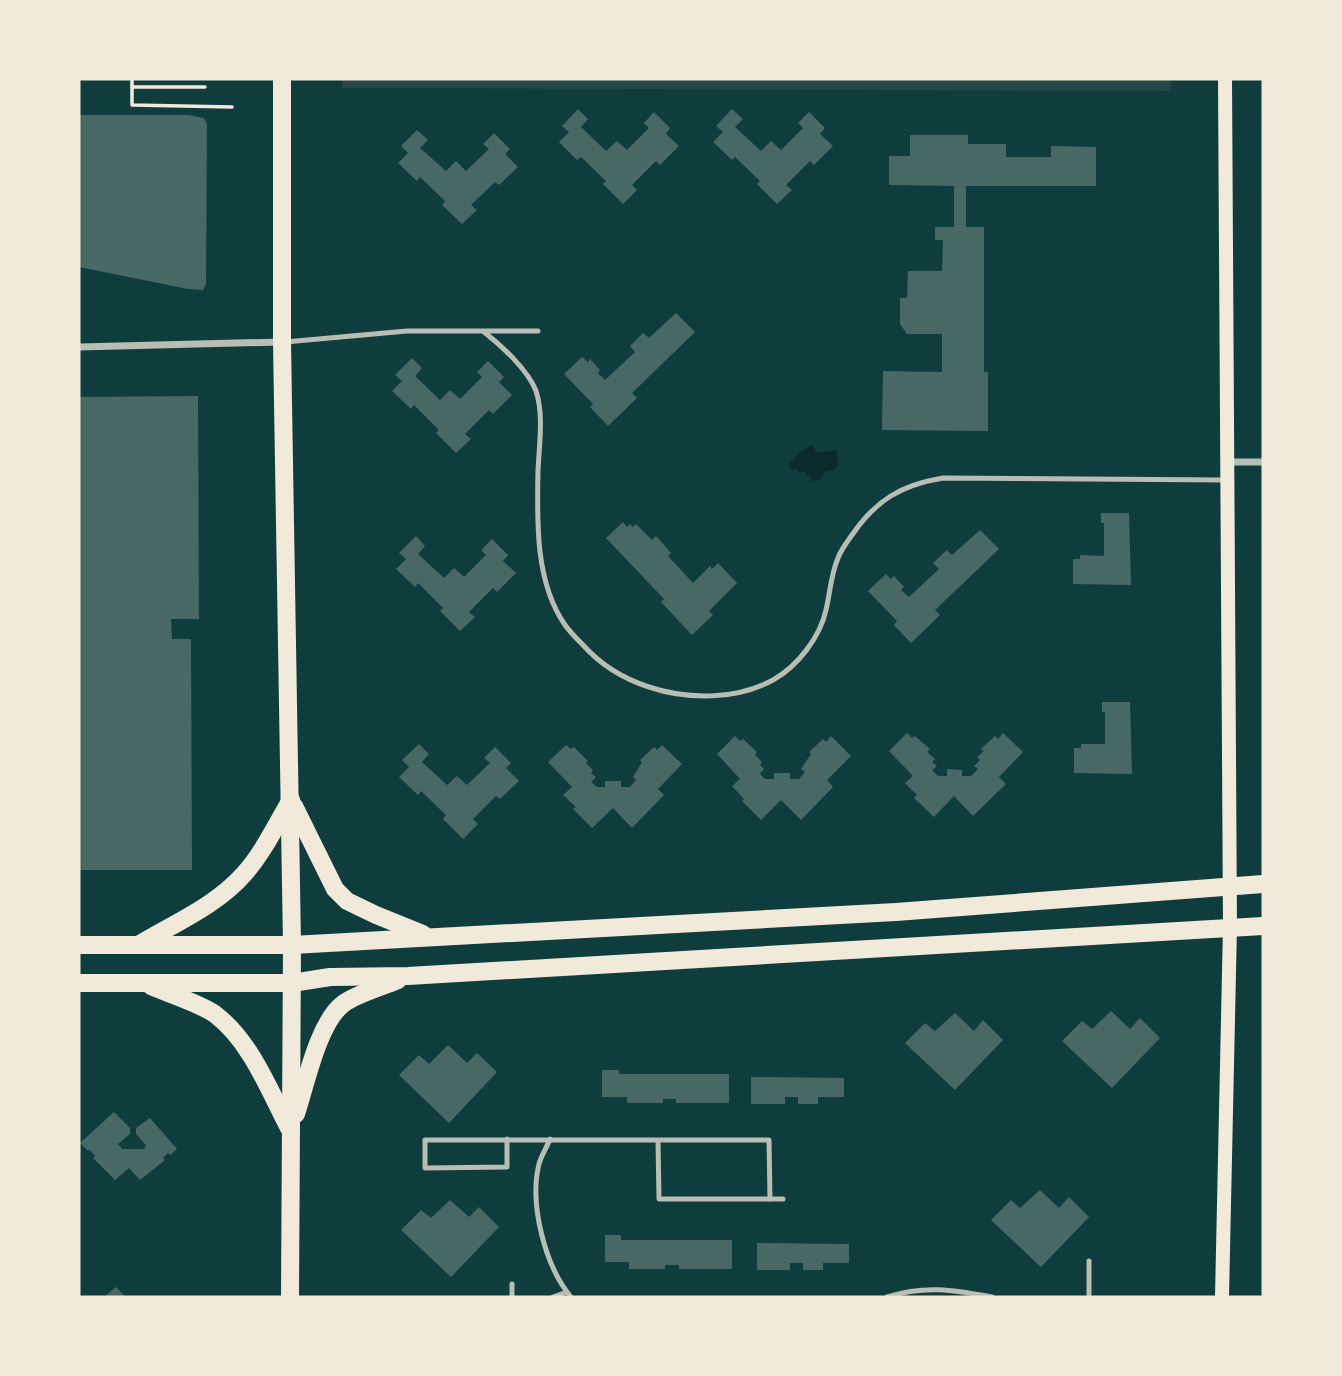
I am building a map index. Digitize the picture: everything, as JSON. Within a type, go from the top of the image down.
[{"type":"main road","points":[[282,79],[282,342],[292,945],[290,1297]]},
{"type":"main road","points":[[1222,1297],[1230,926],[1225,79]]},
{"type":"main road","points":[[290,800],[335,889],[347,901],[430,937]]},
{"type":"main road","points":[[139,944],[208,904],[242,876],[254,862],[290,800]]},
{"type":"main road","points":[[79,945],[292,945],[895,912],[1263,884]]},
{"type":"main road","points":[[79,983],[292,983],[330,977],[408,976],[1263,926]]},
{"type":"main road","points":[[291,1131],[323,1029],[332,1016],[344,1003],[408,976]]},
{"type":"main road","points":[[144,983],[215,1013],[243,1043],[291,1131]]},
{"type":"street","points":[[79,346],[282,342]]},
{"type":"street","points":[[1228,462],[1263,462]]},
{"type":"lane","points":[[282,342],[407,331],[538,331]]},
{"type":"lane","points":[[484,332],[517,363],[536,390],[540,415],[538,525],[542,565],[551,598],[565,625],[610,669],[640,685],[669,694],[708,696],[740,692],[774,680],[796,661],[816,638],[826,612],[838,557],[850,539],[873,509],[895,492],[918,482],[943,478],[1228,480]]},
{"type":"lane","points":[[507,1139],[507,1167],[425,1168],[425,1140],[507,1139],[769,1140],[770,1199]]},
{"type":"lane","points":[[550,1139],[539,1164],[538,1218],[556,1274],[569,1294],[552,1297]]},
{"type":"lane","points":[[658,1140],[659,1199],[783,1199]]},
{"type":"lane","points":[[1089,1261],[1089,1297]]},
{"type":"lane","points":[[512,1284],[512,1297]]},
{"type":"lane","points":[[887,1297],[928,1289],[992,1297]]},
{"type":"path","points":[[132,79],[132,106],[232,107]]},
{"type":"path","points":[[132,87],[205,87]]},
{"type":"shaded area","points":[[342,79],[1171,79],[1171,91],[342,88]]},
{"type":"shaded area","points":[[812,445],[817,453],[837,450],[838,464],[835,470],[824,472],[821,480],[811,481],[812,477],[806,472],[798,472],[794,466],[794,470],[790,470],[789,463],[802,450]]},
{"type":"building","points":[[578,109],[588,119],[581,127],[606,151],[617,141],[627,150],[649,128],[644,123],[654,112],[670,128],[666,134],[679,146],[660,165],[656,161],[632,185],[637,190],[623,204],[603,184],[606,181],[581,157],[577,160],[559,142],[569,132],[562,126]]},
{"type":"building","points":[[732,109],[743,119],[735,127],[761,151],[771,141],[781,150],[803,128],[798,123],[809,112],[825,128],[820,134],[833,146],[814,165],[810,161],[786,185],[792,190],[777,204],[757,184],[760,181],[735,157],[732,160],[713,142],[723,132],[716,126]]},
{"type":"building","points":[[79,115],[188,115],[204,118],[207,125],[206,284],[203,290],[79,267]]},
{"type":"building","points":[[417,130],[428,140],[420,148],[446,171],[456,161],[466,171],[489,149],[483,144],[494,133],[510,149],[505,154],[518,167],[499,185],[495,182],[471,205],[477,210],[462,224],[442,205],[445,201],[420,177],[417,181],[398,163],[408,153],[401,146]]},
{"type":"building","points":[[910,135],[968,135],[968,144],[1006,144],[1006,157],[1051,157],[1051,146],[1096,147],[1096,186],[966,186],[966,227],[984,227],[984,372],[988,372],[988,431],[882,430],[883,371],[942,372],[942,334],[907,334],[900,324],[900,298],[907,298],[908,271],[942,271],[943,240],[935,240],[935,227],[954,227],[954,186],[889,185],[889,156],[910,156]]},
{"type":"building","points":[[676,313],[695,332],[632,393],[637,398],[608,426],[590,407],[593,404],[564,374],[582,357],[588,362],[590,359],[605,380],[635,352],[630,346],[643,333],[649,338]]},
{"type":"building","points":[[412,358],[422,368],[415,376],[440,400],[450,390],[460,399],[482,377],[477,372],[488,361],[504,377],[499,382],[512,395],[493,414],[489,410],[465,434],[471,439],[456,453],[436,433],[439,430],[414,405],[411,409],[392,391],[402,381],[395,375]]},
{"type":"building","points":[[198,396],[199,619],[171,619],[172,639],[191,639],[192,870],[79,870],[79,397]]},
{"type":"building","points":[[1101,513],[1129,513],[1131,585],[1073,584],[1073,559],[1080,559],[1080,555],[1104,556],[1104,523],[1101,523]]},
{"type":"building","points":[[623,522],[627,527],[636,524],[652,540],[656,536],[671,553],[668,556],[693,583],[710,566],[712,569],[718,563],[737,583],[709,611],[713,615],[692,635],[661,602],[664,599],[606,538]]},
{"type":"building","points":[[980,530],[999,549],[935,610],[940,615],[911,643],[894,625],[897,621],[868,591],[886,574],[891,579],[894,576],[904,587],[901,590],[909,597],[939,569],[933,563],[947,550],[952,555]]},
{"type":"building","points":[[416,536],[425,546],[418,554],[444,578],[454,568],[464,577],[486,555],[481,550],[492,539],[508,555],[503,561],[516,573],[497,592],[493,588],[469,612],[475,617],[460,631],[440,611],[443,608],[418,583],[415,587],[396,569],[406,559],[399,553]]},
{"type":"building","points":[[1102,702],[1130,702],[1132,774],[1074,773],[1074,748],[1081,748],[1081,744],[1105,744],[1105,712],[1102,712]]},
{"type":"building","points":[[907,733],[912,738],[915,736],[930,749],[927,752],[935,759],[932,762],[937,766],[932,770],[938,776],[947,776],[947,769],[962,770],[962,776],[971,776],[978,769],[974,766],[980,760],[977,757],[984,751],[981,749],[995,736],[998,739],[1003,733],[1023,752],[999,777],[1006,784],[973,816],[954,796],[934,817],[914,798],[917,795],[905,783],[913,776],[889,751]]},
{"type":"building","points":[[735,736],[740,741],[743,739],[757,752],[755,755],[762,762],[760,765],[764,769],[760,774],[765,779],[774,779],[774,773],[790,773],[790,779],[799,779],[805,772],[801,769],[811,754],[809,752],[823,739],[826,742],[831,736],[851,756],[827,780],[833,787],[801,820],[781,800],[761,820],[742,801],[744,799],[732,786],[740,779],[717,754]]},
{"type":"building","points":[[419,744],[429,754],[422,762],[447,785],[457,776],[467,785],[490,763],[484,758],[495,747],[511,763],[506,768],[519,781],[500,799],[496,796],[473,819],[478,824],[463,839],[443,819],[446,815],[421,791],[418,795],[399,777],[409,767],[402,760]]},
{"type":"building","points":[[566,745],[571,749],[574,747],[588,761],[586,763],[593,770],[591,773],[596,777],[591,782],[597,787],[605,787],[605,781],[621,781],[621,787],[630,787],[636,780],[633,777],[642,762],[640,760],[654,747],[657,750],[662,745],[682,764],[658,789],[664,795],[632,828],[613,808],[592,828],[563,795],[572,787],[548,762]]},
{"type":"building","points":[[1111,1011],[1130,1029],[1140,1018],[1160,1038],[1112,1088],[1062,1041],[1082,1021],[1092,1029]]},
{"type":"building","points":[[955,1013],[974,1031],[983,1020],[1003,1040],[955,1090],[905,1043],[925,1023],[935,1031]]},
{"type":"building","points":[[448,1045],[467,1063],[477,1053],[497,1072],[449,1123],[399,1075],[419,1055],[429,1064]]},
{"type":"building","points":[[602,1070],[619,1070],[619,1074],[729,1074],[729,1103],[676,1103],[676,1099],[663,1099],[663,1103],[627,1103],[627,1097],[602,1097]]},
{"type":"building","points":[[751,1077],[844,1078],[844,1097],[818,1097],[818,1104],[798,1104],[798,1097],[785,1097],[785,1104],[751,1104]]},
{"type":"building","points":[[114,1112],[130,1128],[130,1134],[118,1144],[122,1149],[144,1149],[146,1145],[136,1134],[136,1128],[150,1118],[177,1149],[170,1155],[168,1153],[163,1158],[165,1160],[140,1180],[129,1168],[115,1180],[93,1158],[95,1156],[90,1150],[80,1143]]},
{"type":"building","points":[[1040,1190],[1059,1208],[1069,1197],[1089,1217],[1041,1267],[991,1220],[1011,1200],[1020,1208]]},
{"type":"building","points":[[450,1200],[469,1217],[479,1207],[499,1227],[451,1277],[401,1230],[421,1210],[431,1218]]},
{"type":"building","points":[[605,1235],[621,1235],[621,1240],[732,1240],[732,1269],[679,1269],[679,1265],[665,1265],[665,1269],[629,1269],[629,1262],[605,1262]]},
{"type":"building","points":[[757,1243],[849,1244],[849,1263],[823,1263],[823,1270],[803,1270],[803,1263],[790,1263],[790,1270],[757,1270]]},
{"type":"building","points":[[116,1287],[126,1297],[104,1297]]}]
